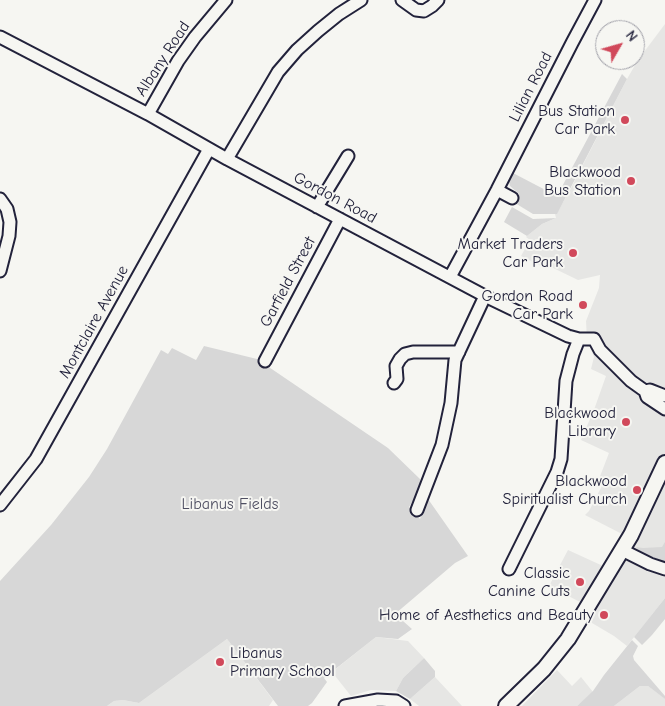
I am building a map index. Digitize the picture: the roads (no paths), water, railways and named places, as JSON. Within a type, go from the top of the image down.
[{"type":"main road","points":[[506,706],[544,670],[568,639],[639,520],[665,463]]},
{"type":"street","name":"Albany Road","points":[[148,114],[178,61],[226,0]]},
{"type":"street","points":[[227,159],[278,72],[297,50],[318,31],[339,14],[361,0]]},
{"type":"street","points":[[402,0],[416,10],[424,11],[438,0]]},
{"type":"street","name":"Lilian Road","points":[[450,277],[595,0]]},
{"type":"street","name":"Gordon Road","points":[[0,37],[148,114],[227,159],[485,296],[568,336],[579,339],[594,338],[600,350],[631,381],[645,391],[650,390],[665,396]]},
{"type":"street","name":"Montclaire Avenue","points":[[0,505],[36,459],[209,149]]},
{"type":"street","points":[[318,207],[348,156]]},
{"type":"street","points":[[497,190],[512,198]]},
{"type":"street","points":[[0,199],[7,209],[10,222],[0,271]]},
{"type":"street","name":"Garfield Street","points":[[265,361],[340,219]]},
{"type":"street","points":[[417,510],[442,445],[451,403],[455,360],[485,296]]},
{"type":"street","points":[[509,569],[559,465],[566,381],[579,339]]},
{"type":"street","points":[[394,382],[396,379],[396,366],[405,354],[413,352],[459,352]]},
{"type":"street","name":"Gordon Road","points":[[645,391],[646,397],[665,409]]},
{"type":"street","points":[[622,550],[665,569]]},
{"type":"street","points":[[345,706],[378,700],[396,701],[404,706]]},
{"type":"place","name":"Bus Station Car Park","points":[[625,120]]},
{"type":"place","name":"Blackwood Bus Station","points":[[631,181]]},
{"type":"place","name":"Market Traders Car Park","points":[[573,253]]},
{"type":"place","name":"Gordon Road Car Park","points":[[583,305]]},
{"type":"place","name":"Blackwood Library","points":[[626,422]]},
{"type":"place","name":"Blackwood Spiritualist Church","points":[[637,490]]},
{"type":"place","name":"Classic Canine Cuts","points":[[580,582]]},
{"type":"place","name":"Home of Aesthetics and Beauty","points":[[604,615]]},
{"type":"place","name":"Libanus Primary School","points":[[220,662]]},
{"type":"park label","name":"Libanus Fields","points":[[230,504]]}]
